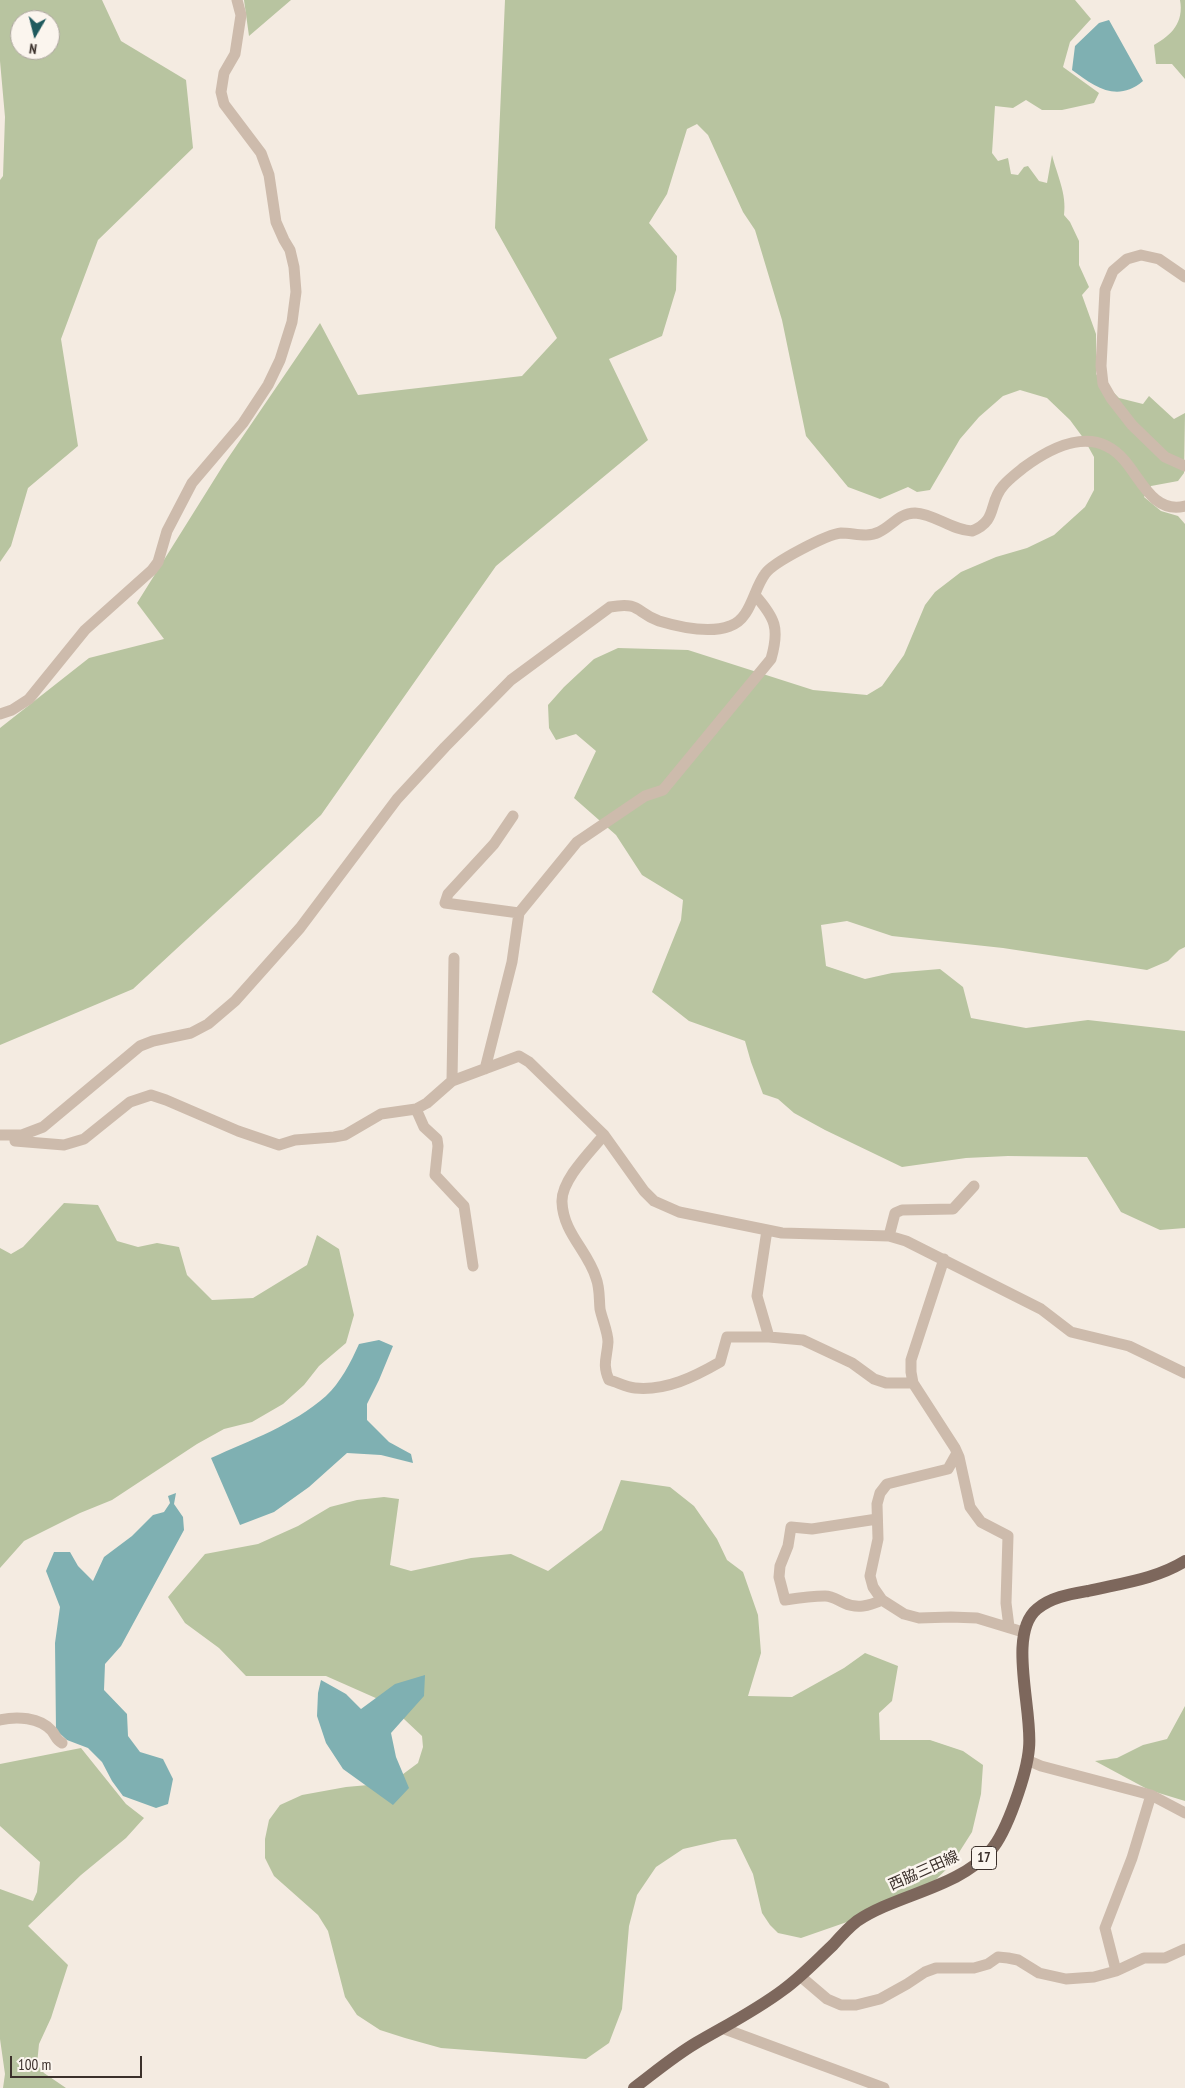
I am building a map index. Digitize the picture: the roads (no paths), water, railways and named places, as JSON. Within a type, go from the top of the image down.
[{"type":"main road","name":"西脇三田線","points":[[634,2088],[672,2059],[758,2007],[800,1976],[858,1921],[874,1911],[953,1878],[983,1859],[992,1849],[1003,1830],[1027,1760],[1030,1727],[1022,1649],[1023,1632],[1027,1621],[1036,1610],[1047,1602],[1068,1595],[1151,1577],[1170,1570],[1185,1561]]},
{"type":"street","points":[[0,714],[12,710],[29,699],[85,630],[152,570],[158,562],[167,531],[192,483],[244,423],[268,385],[280,360],[292,322],[296,292],[290,250],[276,222],[269,175],[261,153],[224,104],[221,92],[224,73],[235,54],[241,15],[237,0]]},
{"type":"street","points":[[1185,276],[1159,259],[1141,255],[1127,259],[1113,271],[1108,279],[1105,290],[1101,366],[1103,384],[1132,425],[1165,457],[1185,466]]},
{"type":"street","points":[[0,1136],[22,1135],[44,1127],[140,1046],[153,1041],[191,1033],[208,1024],[235,1001],[300,928],[397,799],[511,680],[610,607],[624,604],[636,607],[657,620],[712,630],[730,627],[739,622],[765,573],[781,560],[840,533],[869,536],[880,532],[900,516],[913,513],[924,514],[954,528],[972,532],[987,523],[998,492],[1011,478],[1054,448],[1077,441],[1096,442],[1116,451],[1154,499],[1171,506],[1185,506]]},
{"type":"street","points":[[485,1069],[512,962],[519,913],[577,842],[645,796],[663,790],[771,660],[776,644],[776,628],[770,613],[755,594]]},
{"type":"street","points":[[513,816],[494,844],[448,894],[446,903],[519,913]]},
{"type":"street","points":[[452,1081],[454,958]]},
{"type":"street","points":[[14,1135],[15,1141],[64,1145],[84,1139],[130,1102],[150,1096],[166,1100],[238,1131],[279,1145],[295,1140],[345,1135],[381,1114],[416,1109],[427,1104],[452,1081],[519,1056],[529,1062],[604,1135],[644,1191],[654,1201],[679,1212],[782,1233],[889,1236],[906,1241],[1041,1309],[1072,1332],[1129,1346],[1185,1373]]},
{"type":"street","points":[[416,1109],[424,1127],[437,1138],[435,1175],[464,1206],[473,1266]]},
{"type":"street","points":[[604,1135],[570,1178],[562,1201],[572,1237],[590,1263],[597,1279],[600,1309],[608,1341],[604,1367],[609,1380],[634,1388],[664,1387],[694,1377],[720,1362],[727,1337],[769,1337],[803,1340],[852,1363],[874,1378],[886,1383],[913,1383]]},
{"type":"street","points":[[889,1236],[895,1213],[902,1210],[953,1209],[974,1186]]},
{"type":"street","points":[[767,1230],[757,1296],[769,1337]]},
{"type":"street","points":[[944,1260],[911,1360],[910,1372],[913,1383],[957,1453],[970,1507],[981,1522],[1008,1536],[1006,1603],[1009,1627]]},
{"type":"street","points":[[957,1453],[948,1469],[887,1484],[880,1493],[877,1519],[878,1539],[870,1576],[874,1587],[882,1600],[904,1614],[919,1618],[976,1618],[1023,1632]]},
{"type":"street","points":[[877,1519],[812,1529],[790,1527],[788,1546],[778,1577],[785,1600],[825,1596],[835,1597],[844,1603],[861,1607],[882,1600]]},
{"type":"street","points":[[0,1720],[24,1718],[35,1721],[53,1732],[57,1740],[62,1743]]},
{"type":"street","points":[[1027,1760],[1041,1766],[1151,1795],[1185,1813]]},
{"type":"street","points":[[1116,1971],[1105,1928],[1132,1858],[1151,1795]]},
{"type":"street","points":[[800,1976],[827,1999],[841,2005],[856,2005],[880,1998],[925,1972],[936,1968],[974,1968],[988,1964],[998,1958],[1018,1960],[1039,1973],[1066,1979],[1094,1977],[1116,1971],[1144,1958],[1165,1958],[1185,1949]]},
{"type":"street","points":[[722,2028],[884,2088]]},
{"type":"water","points":[[1109,20],[1143,81],[1133,88],[1124,91],[1115,92],[1098,87],[1072,70],[1075,46],[1099,23]]},
{"type":"water","points":[[379,1340],[393,1346],[367,1404],[367,1420],[389,1442],[411,1454],[413,1463],[381,1455],[347,1453],[309,1487],[274,1512],[240,1525],[211,1458],[286,1424],[313,1406],[336,1385],[349,1365],[359,1344]]},
{"type":"water","points":[[176,1493],[174,1504],[183,1517],[184,1530],[121,1646],[105,1664],[104,1690],[127,1714],[128,1736],[140,1752],[163,1759],[173,1779],[168,1804],[156,1808],[123,1796],[102,1762],[88,1748],[67,1740],[56,1730],[55,1643],[60,1607],[46,1571],[54,1552],[70,1552],[78,1566],[93,1581],[104,1557],[132,1536],[153,1515],[164,1512],[170,1503],[168,1496]]},
{"type":"water","points":[[425,1675],[424,1696],[391,1733],[396,1757],[409,1788],[393,1805],[343,1769],[326,1743],[317,1716],[318,1693],[321,1680],[346,1694],[361,1709],[395,1684]]}]
